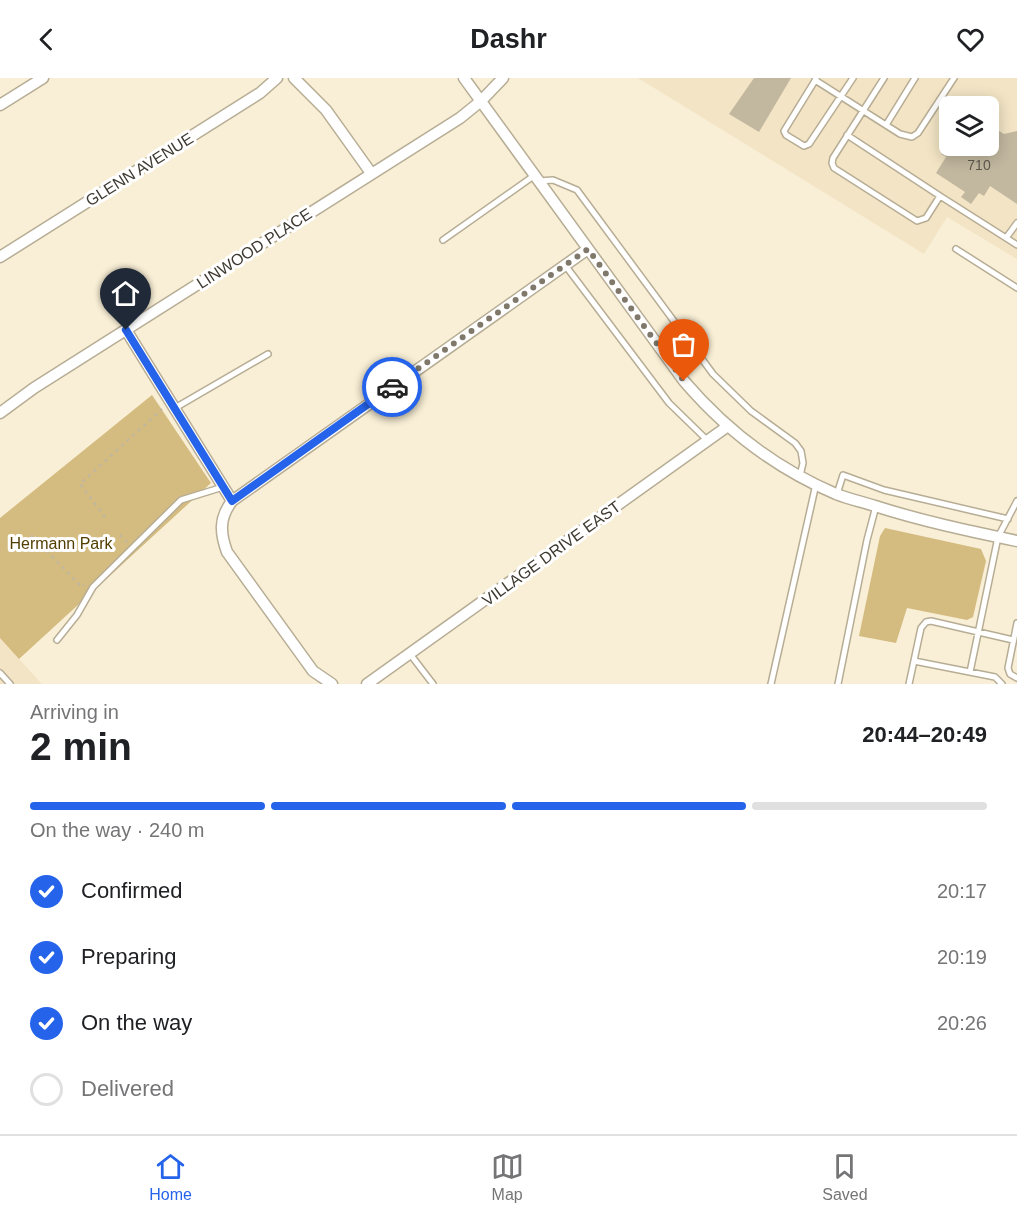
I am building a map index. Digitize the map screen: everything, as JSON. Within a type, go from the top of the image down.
[{"type":"street","points":[[0,105],[43,78]]},
{"type":"street","name":"GLENN AVENUE","points":[[0,257],[260,93],[277,78]]},
{"type":"street","points":[[294,78],[326,110],[371,173]]},
{"type":"street","points":[[464,78],[684,381],[728,426],[779,464],[837,494],[920,520],[1017,541]]},
{"type":"street","name":"LINWOOD PLACE","points":[[0,413],[34,388],[460,118],[481,101],[503,78]]},
{"type":"street","points":[[332,684],[313,671],[227,552],[221,536],[225,510],[232,501],[588,249]]},
{"type":"street","points":[[126,330],[232,501]]},
{"type":"street","name":"VILLAGE DRIVE EAST","points":[[371,682],[728,426]]},
{"type":"lane","points":[[852,78],[841,97],[808,146],[802,146],[786,135],[784,129],[816,79],[841,97],[903,136],[915,136],[954,78]]},
{"type":"lane","points":[[884,78],[832,161],[834,168],[917,221],[926,218],[940,196]]},
{"type":"lane","points":[[885,125],[915,78]]},
{"type":"lane","points":[[848,135],[1017,245]]},
{"type":"lane","points":[[443,240],[537,178],[553,180],[577,190],[713,374],[751,411],[795,443],[801,451],[803,463],[800,476]]},
{"type":"lane","points":[[1006,238],[1017,223]]},
{"type":"lane","points":[[956,249],[1017,288]]},
{"type":"lane","points":[[565,264],[669,403],[707,440]]},
{"type":"lane","points":[[174,409],[268,354]]},
{"type":"lane","points":[[837,494],[843,475],[884,490],[1008,519]]},
{"type":"lane","points":[[771,684],[816,484]]},
{"type":"lane","points":[[57,640],[77,615],[93,587],[181,500],[223,487]]},
{"type":"lane","points":[[970,672],[998,537],[1017,501]]},
{"type":"lane","points":[[838,684],[876,506]]},
{"type":"lane","points":[[909,684],[921,628],[926,622],[979,631],[1013,640]]},
{"type":"lane","points":[[1017,623],[1008,668],[1010,674],[1017,678]]},
{"type":"lane","points":[[410,654],[433,684]]},
{"type":"lane","points":[[914,662],[995,677],[1002,684]]},
{"type":"lane","points":[[0,673],[10,684]]},
{"type":"path","points":[[105,517],[80,484],[161,409]]},
{"type":"path","points":[[120,535],[129,544],[126,547]]},
{"type":"path","points":[[28,548],[24,544],[32,536],[82,587],[90,579]]},
{"type":"shaded area","points":[[638,78],[1017,78],[1017,259],[947,217],[924,254]]},
{"type":"shaded area","points":[[0,638],[19,659],[42,684],[0,684]]},
{"type":"green space","name":"Hermann Park","points":[[152,395],[211,483],[19,659],[0,638],[0,518]]},
{"type":"green space","points":[[885,528],[981,549],[986,561],[973,617],[967,620],[907,608],[896,643],[859,636],[880,536]]},
{"type":"building","points":[[754,78],[791,78],[759,132],[729,114]]},
{"type":"building","points":[[999,131],[1004,134],[1017,131],[1017,204],[990,186],[984,196],[979,193],[971,204],[961,197],[965,192],[936,173],[946,157],[944,156],[999,156]]},
{"type":"way so far","points":[[392,387],[588,249],[684,381]]},
{"type":"route","points":[[126,330],[232,501],[392,387]]}]
